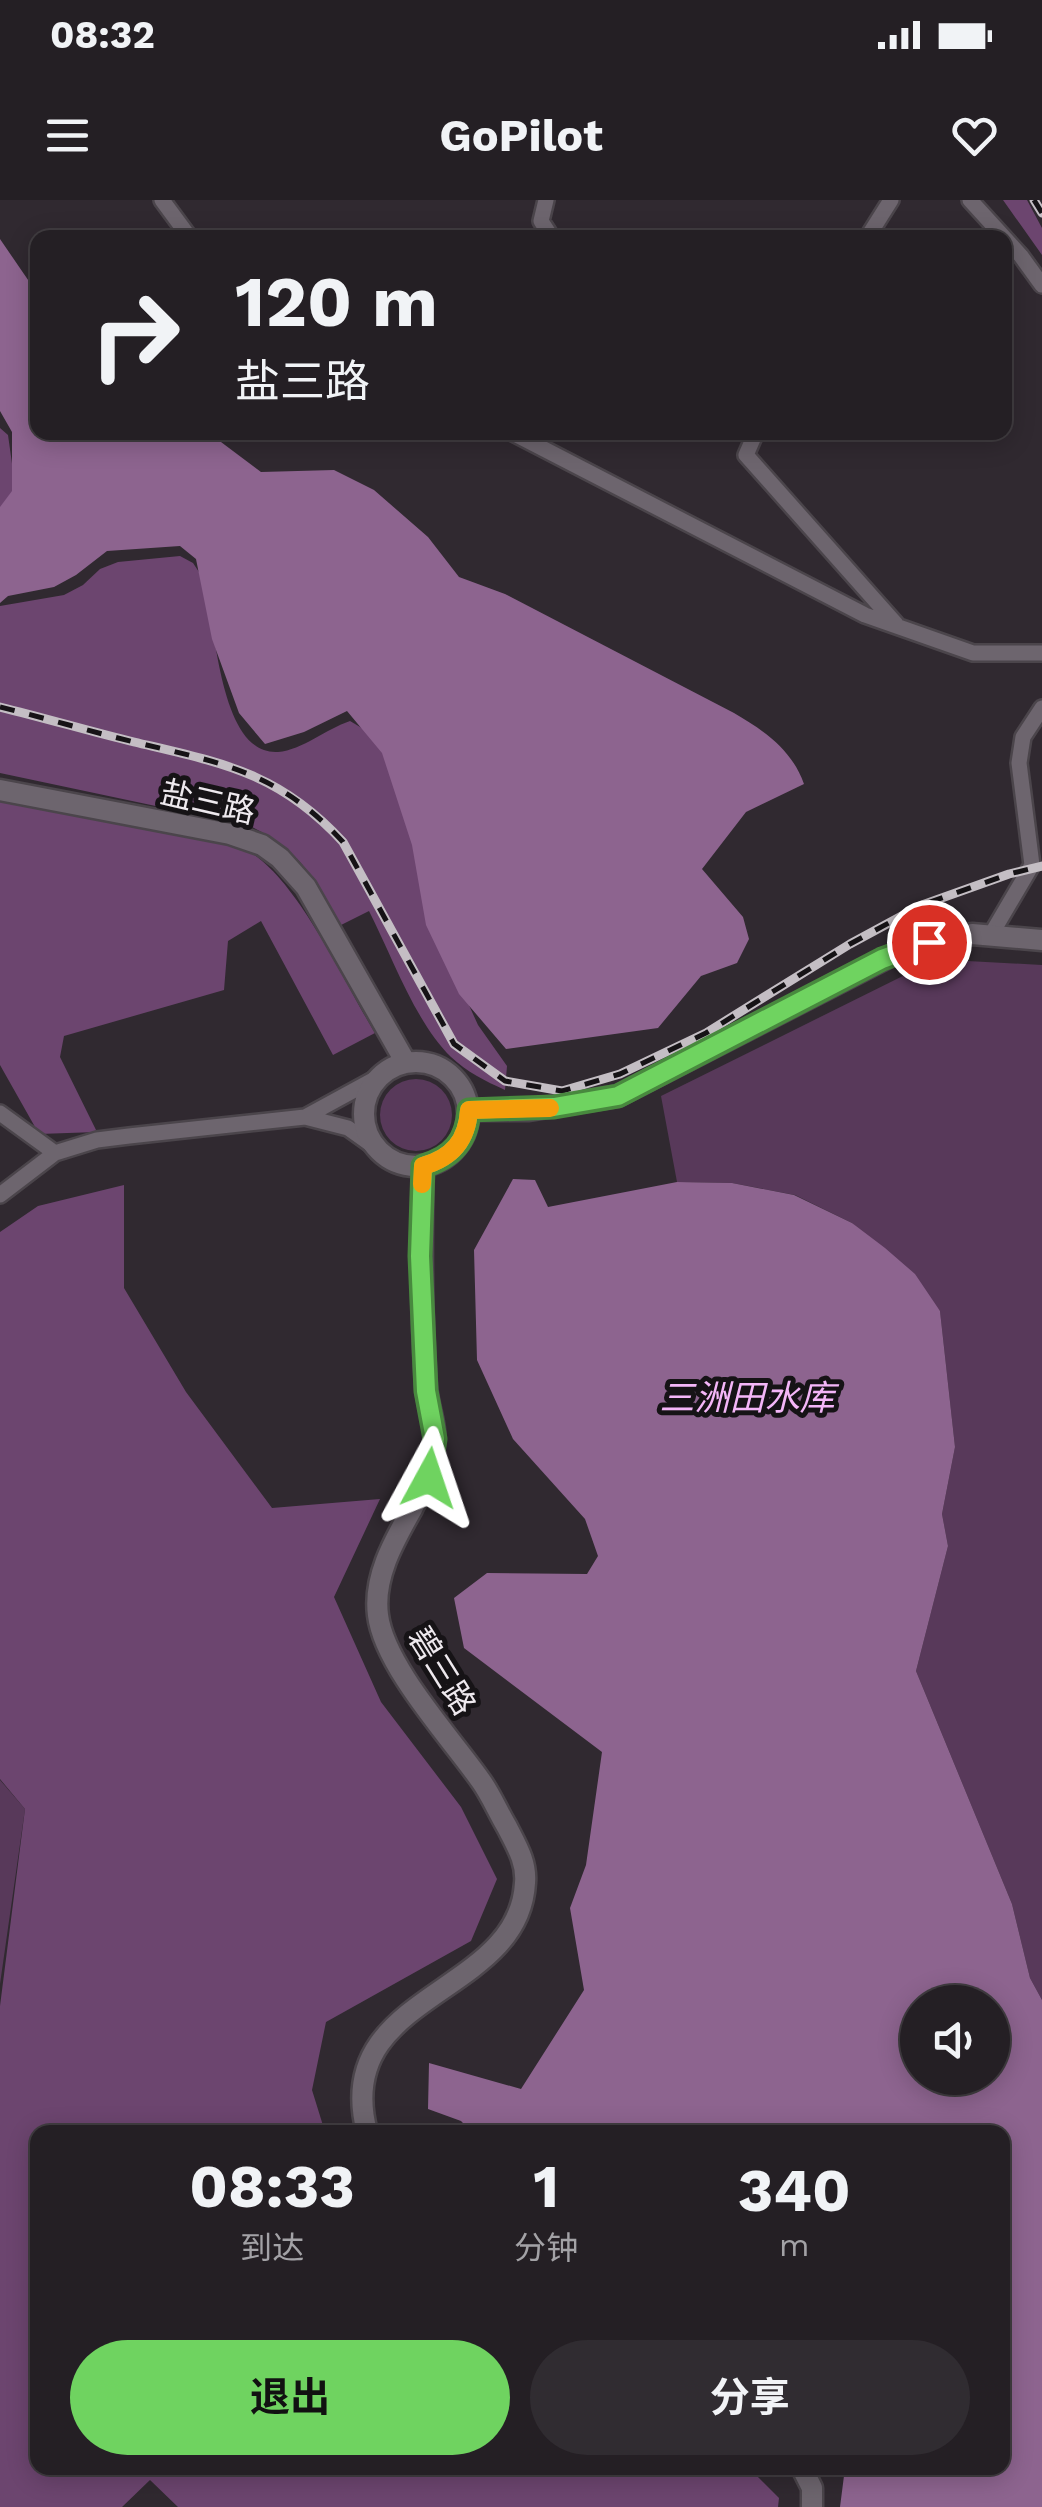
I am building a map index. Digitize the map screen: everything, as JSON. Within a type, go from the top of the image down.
[{"type":"main road","name":"盐三路","points":[[0,790],[230,834],[271,852],[306,887],[406,1063]]},
{"type":"main road","points":[[469,1110],[562,1106],[618,1096],[902,950],[950,936],[992,933],[1042,940]]},
{"type":"main road","points":[[406,1063],[432,1064],[453,1077],[469,1110],[464,1136],[457,1148],[423,1166],[397,1163],[376,1148],[365,1125],[366,1098],[382,1075],[406,1063]]},
{"type":"main road","name":"碧三路","points":[[365,2125],[361,2110],[362,2077],[379,2042],[498,1946],[519,1916],[526,1883],[523,1857],[483,1783],[386,1646],[378,1616],[378,1590],[386,1558],[429,1478],[435,1439],[425,1372],[420,1256],[423,1166]]},
{"type":"main road","points":[[806,2475],[812,2488],[812,2507]]},
{"type":"street","points":[[162,200],[184,230]]},
{"type":"street","points":[[546,200],[542,221],[547,230]]},
{"type":"street","points":[[873,230],[891,200]]},
{"type":"street","points":[[970,200],[997,230]]},
{"type":"street","points":[[1012,246],[1042,285]]},
{"type":"street","points":[[526,440],[848,606],[972,653],[1042,653]]},
{"type":"street","points":[[753,440],[746,455],[899,627]]},
{"type":"street","points":[[992,933],[1037,869],[1018,763],[1023,737],[1042,708]]},
{"type":"street","points":[[305,1118],[382,1075]]},
{"type":"street","points":[[0,1113],[56,1153]]},
{"type":"street","points":[[0,1195],[56,1153],[113,1138],[305,1118],[348,1128],[376,1148]]},
{"type":"shaded area","points":[[1003,200],[1027,200],[1042,228],[1042,255]]},
{"type":"shaded area","points":[[0,428],[8,435],[16,492],[0,514]]},
{"type":"shaded area","points":[[180,556],[193,563],[203,578],[231,710],[243,732],[258,747],[287,750],[350,721],[377,737],[394,775],[439,939],[478,1025],[507,1066],[505,1090],[463,1067],[438,1043],[415,1007],[369,911],[341,925],[304,867],[282,845],[250,826],[0,773],[0,606],[64,595],[83,585],[100,569],[118,562]]},
{"type":"shaded area","points":[[0,795],[224,842],[253,854],[288,888],[304,911],[375,1033],[333,1055],[261,921],[228,941],[224,990],[64,1036],[60,1057],[97,1132],[39,1134],[0,1065]]},
{"type":"shaded area","points":[[949,960],[1042,965],[1042,2000],[1030,1978],[1012,1904],[916,1671],[948,1546],[942,1514],[955,1447],[940,1311],[852,1223],[795,1195],[732,1183],[677,1182],[661,1096],[921,967]]},
{"type":"shaded area","points":[[416,1079],[442,1089],[452,1115],[442,1141],[416,1151],[390,1141],[380,1115],[390,1089]]},
{"type":"shaded area","points":[[124,1185],[124,1288],[186,1392],[272,1508],[380,1499],[334,1597],[381,1702],[461,1807],[497,1879],[471,1941],[326,2022],[312,2090],[323,2125],[30,2125],[30,2475],[756,2475],[779,2498],[778,2507],[178,2507],[150,2480],[122,2507],[0,2507],[0,2006],[25,1809],[0,1779],[0,1232],[38,1206]]},
{"type":"shaded area","points":[[0,1780],[25,1809],[0,1984]]},
{"type":"water","points":[[0,239],[30,283],[30,440],[218,440],[261,472],[334,470],[374,490],[428,537],[459,577],[505,594],[756,727],[792,761],[804,784],[746,812],[702,869],[743,917],[749,939],[737,963],[701,976],[658,1028],[506,1049],[459,994],[426,925],[412,845],[382,753],[347,711],[304,732],[265,744],[239,713],[212,639],[196,559],[180,546],[107,551],[54,587],[8,596],[0,603],[0,507],[12,491],[12,432],[0,411]]},
{"type":"water","name":"三洲田水库","points":[[513,1179],[535,1180],[548,1207],[677,1182],[732,1183],[794,1195],[852,1223],[885,1248],[915,1274],[940,1311],[955,1447],[942,1514],[948,1546],[916,1671],[1012,1904],[1030,1978],[1042,2000],[1042,2507],[840,2507],[844,2475],[1010,2475],[1010,2125],[465,2125],[428,2109],[429,2063],[521,2089],[584,1990],[570,1908],[586,1865],[602,1752],[464,1648],[454,1598],[487,1573],[587,1574],[598,1556],[585,1519],[513,1439],[477,1360],[474,1250]]},
{"type":"railway","points":[[1034,200],[1042,213]]},
{"type":"railway","points":[[0,707],[222,764],[296,800],[343,842],[454,1044],[505,1081],[562,1091],[620,1074],[706,1033],[850,944],[922,905],[1042,866]]},
{"type":"slow traffic","points":[[422,1184],[423,1166],[436,1163],[457,1148],[468,1124],[469,1110],[550,1108]]},
{"type":"route","points":[[429,1478],[435,1439],[426,1391],[420,1256],[423,1166],[436,1163],[457,1148],[468,1124],[469,1110],[530,1110],[618,1096],[660,1078],[882,959],[929,942]]}]
